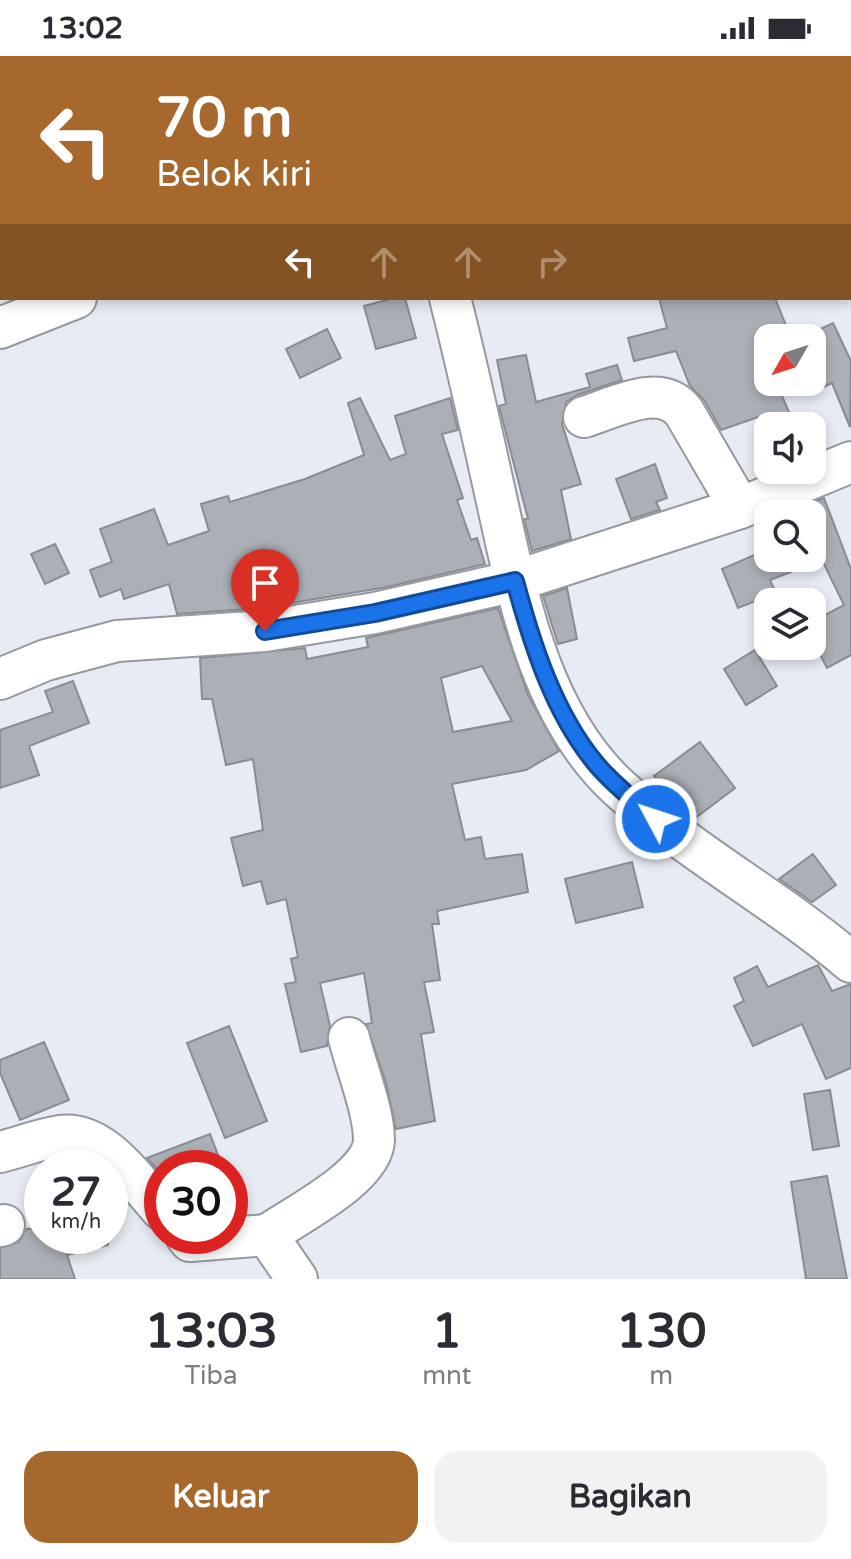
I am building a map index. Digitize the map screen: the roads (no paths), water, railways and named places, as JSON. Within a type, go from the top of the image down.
[{"type":"street","points":[[0,328],[71,300]]},
{"type":"street","points":[[450,300],[515,581],[541,665],[562,710],[595,763],[656,819],[851,962]]},
{"type":"street","points":[[584,417],[658,396],[672,399],[684,412],[740,508]]},
{"type":"street","points":[[0,679],[46,660],[117,641],[265,631],[375,613],[515,581],[740,508],[851,462]]},
{"type":"street","points":[[248,1236],[267,1235],[355,1175],[370,1156],[374,1136],[349,1038]]},
{"type":"street","points":[[0,1152],[62,1135],[75,1137],[108,1152],[144,1191]]},
{"type":"street","points":[[267,1235],[297,1279]]}]
